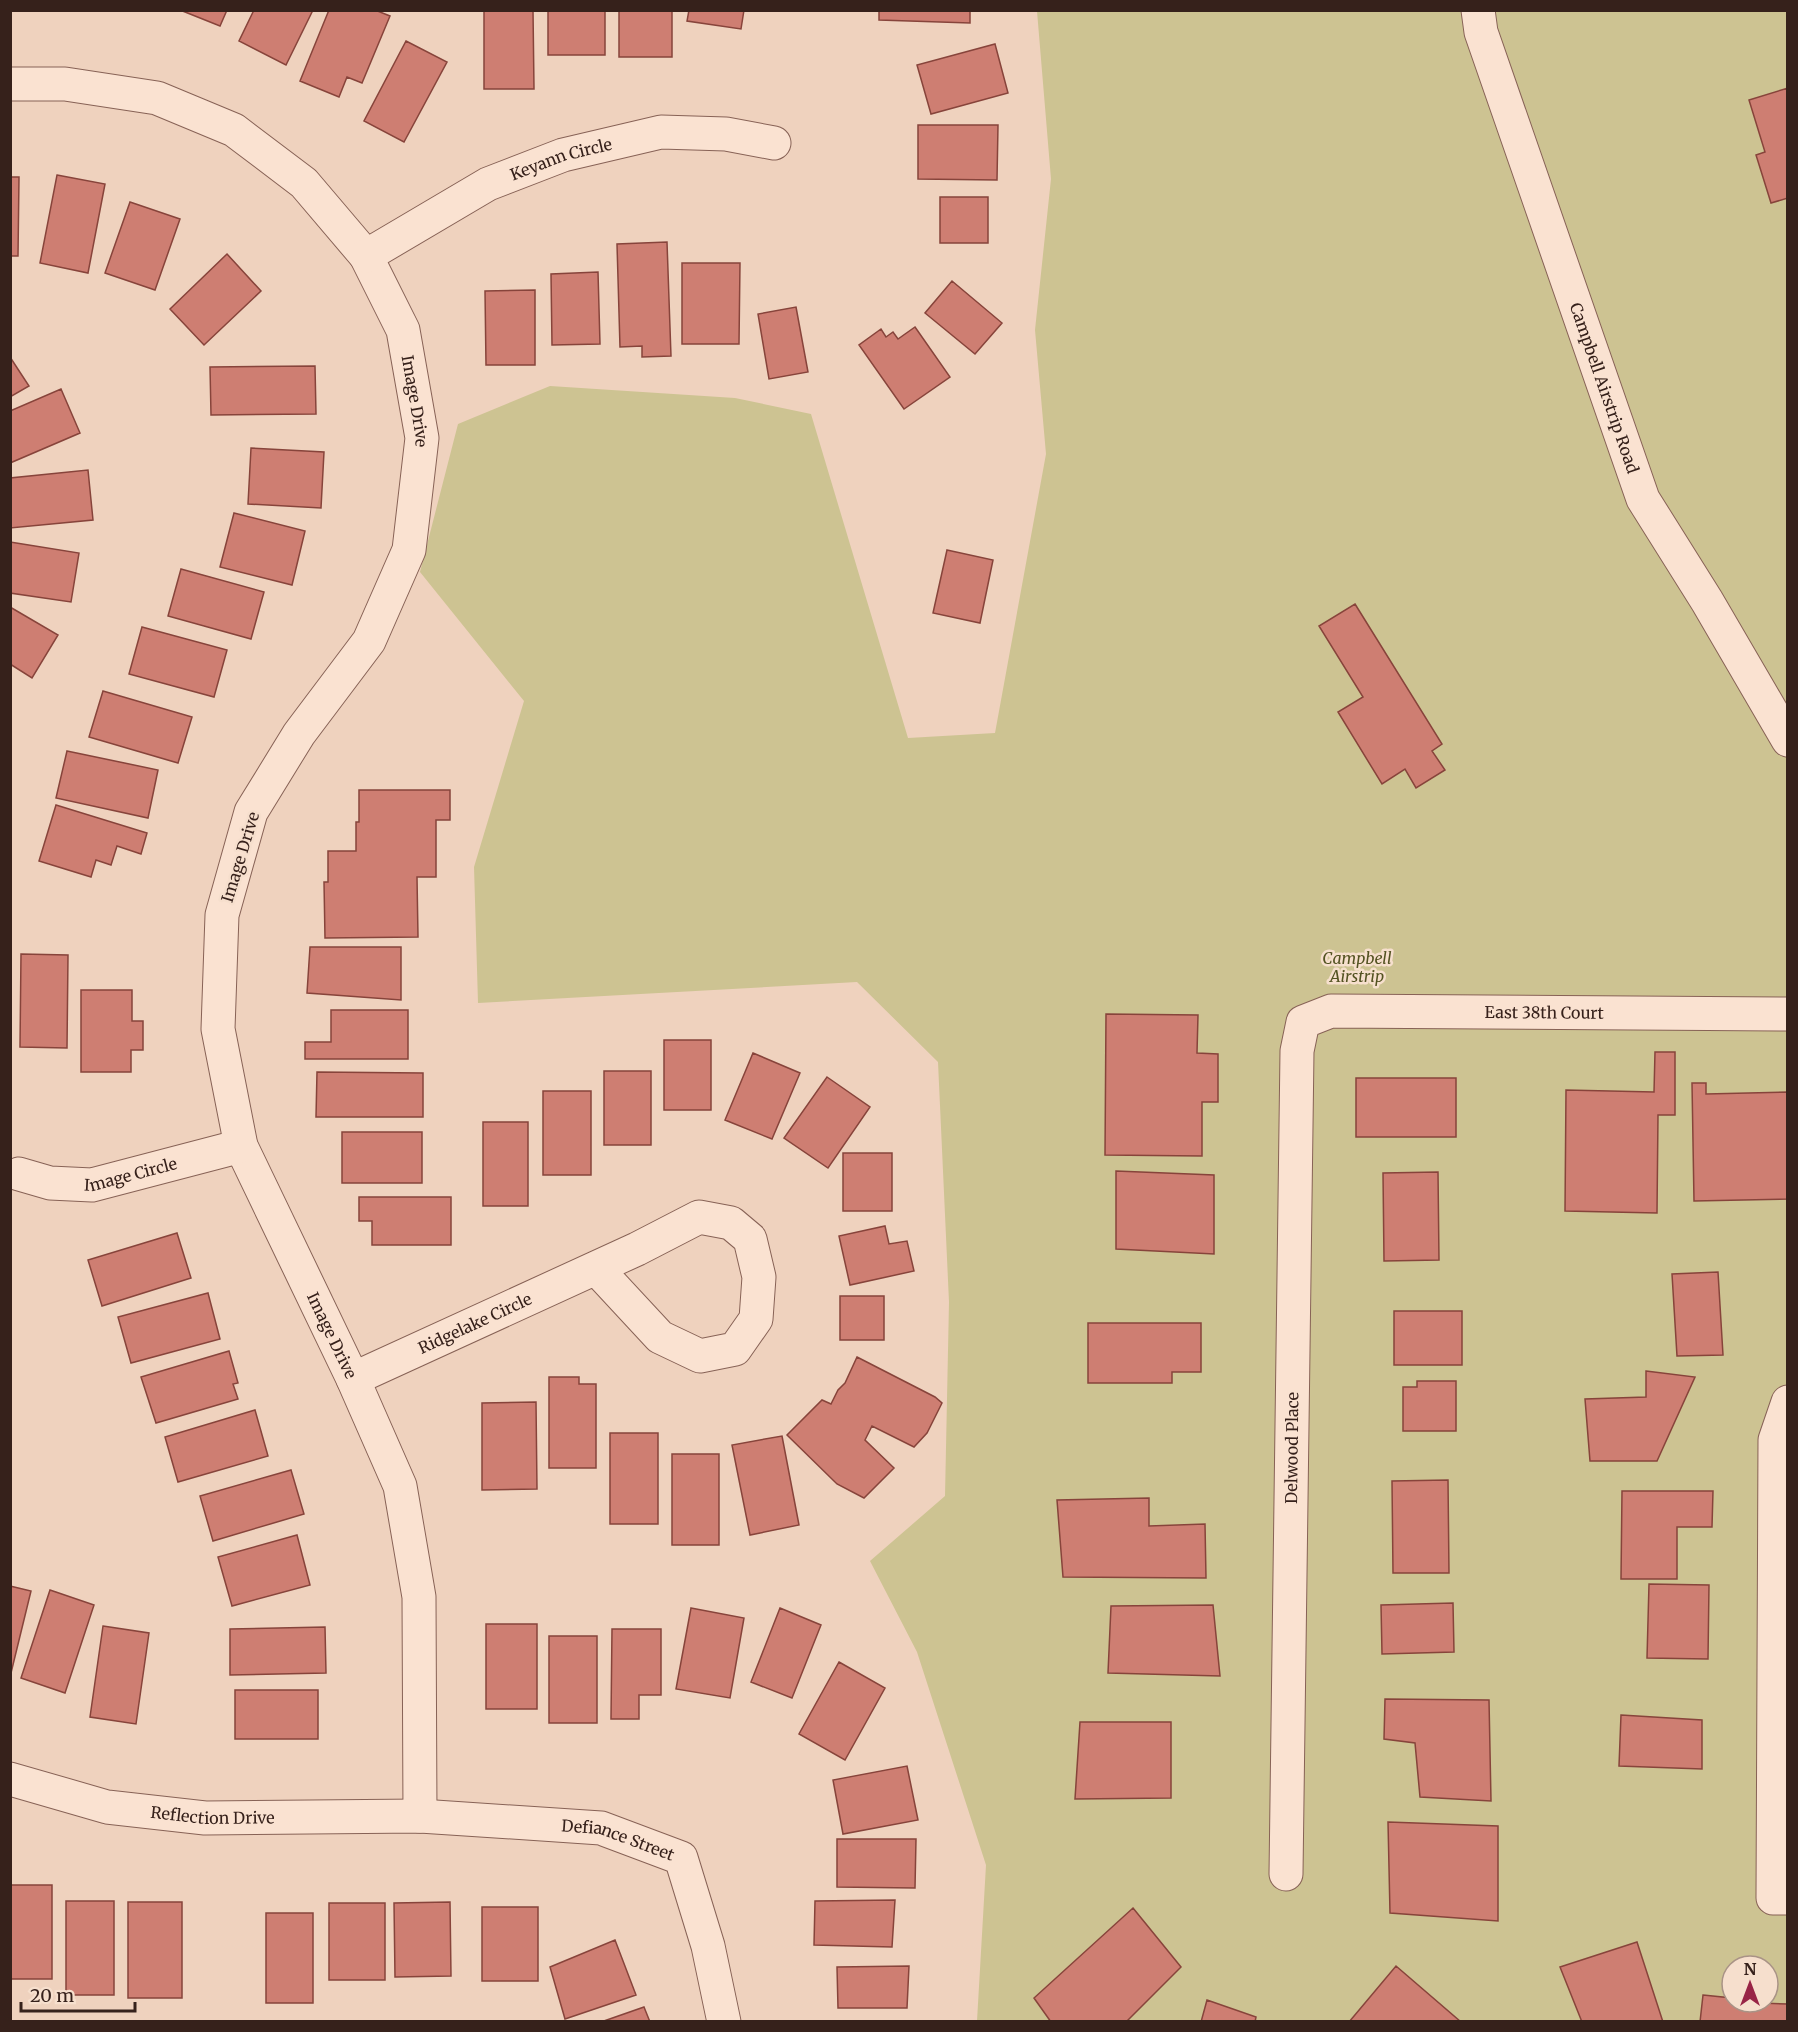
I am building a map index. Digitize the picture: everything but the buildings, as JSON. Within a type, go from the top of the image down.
[{"type":"street","name":"Campbell Airstrip Road","points":[[1478,10],[1484,44],[1643,499],[1707,601],[1788,740]]},
{"type":"street","name":"Image Drive","points":[[10,84],[65,84],[157,98],[234,130],[304,183],[366,256],[403,330],[422,438],[409,550],[369,641],[299,734],[251,812],[222,915],[218,1029],[241,1146],[353,1379],[400,1486],[418,1597],[420,1816]]},
{"type":"street","name":"Keyann Circle","points":[[366,256],[488,184],[563,155],[661,132],[726,134],[774,143]]},
{"type":"street","name":"East 38th Court","points":[[1303,1022],[1331,1011],[1788,1014]]},
{"type":"street","name":"Delwood Place","points":[[1286,1874],[1297,1051],[1303,1022]]},
{"type":"street","name":"Image Circle","points":[[19,1174],[50,1183],[92,1185],[241,1146]]},
{"type":"street","name":"Ridgelake Circle","points":[[353,1379],[596,1268],[699,1217],[732,1223],[750,1239],[759,1277],[756,1319],[735,1349],[700,1356],[660,1337],[596,1268]]},
{"type":"street","points":[[1788,1402],[1775,1440],[1773,1898],[1788,1898]]},
{"type":"street","name":"Reflection Drive","points":[[10,1779],[107,1807],[205,1818],[420,1816]]},
{"type":"street","name":"Defiance Street","points":[[420,1816],[601,1828],[681,1858],[708,1946],[724,2022]]},
{"type":"green space","name":"Campbell Airstrip","points":[[1037,11],[1787,11],[1787,2021],[977,2021],[986,1865],[917,1652],[870,1561],[945,1496],[949,1302],[938,1062],[857,982],[478,1003],[474,867],[524,701],[420,572],[458,424],[550,386],[735,398],[811,414],[908,738],[995,733],[1046,454],[1035,330],[1051,179]]}]
